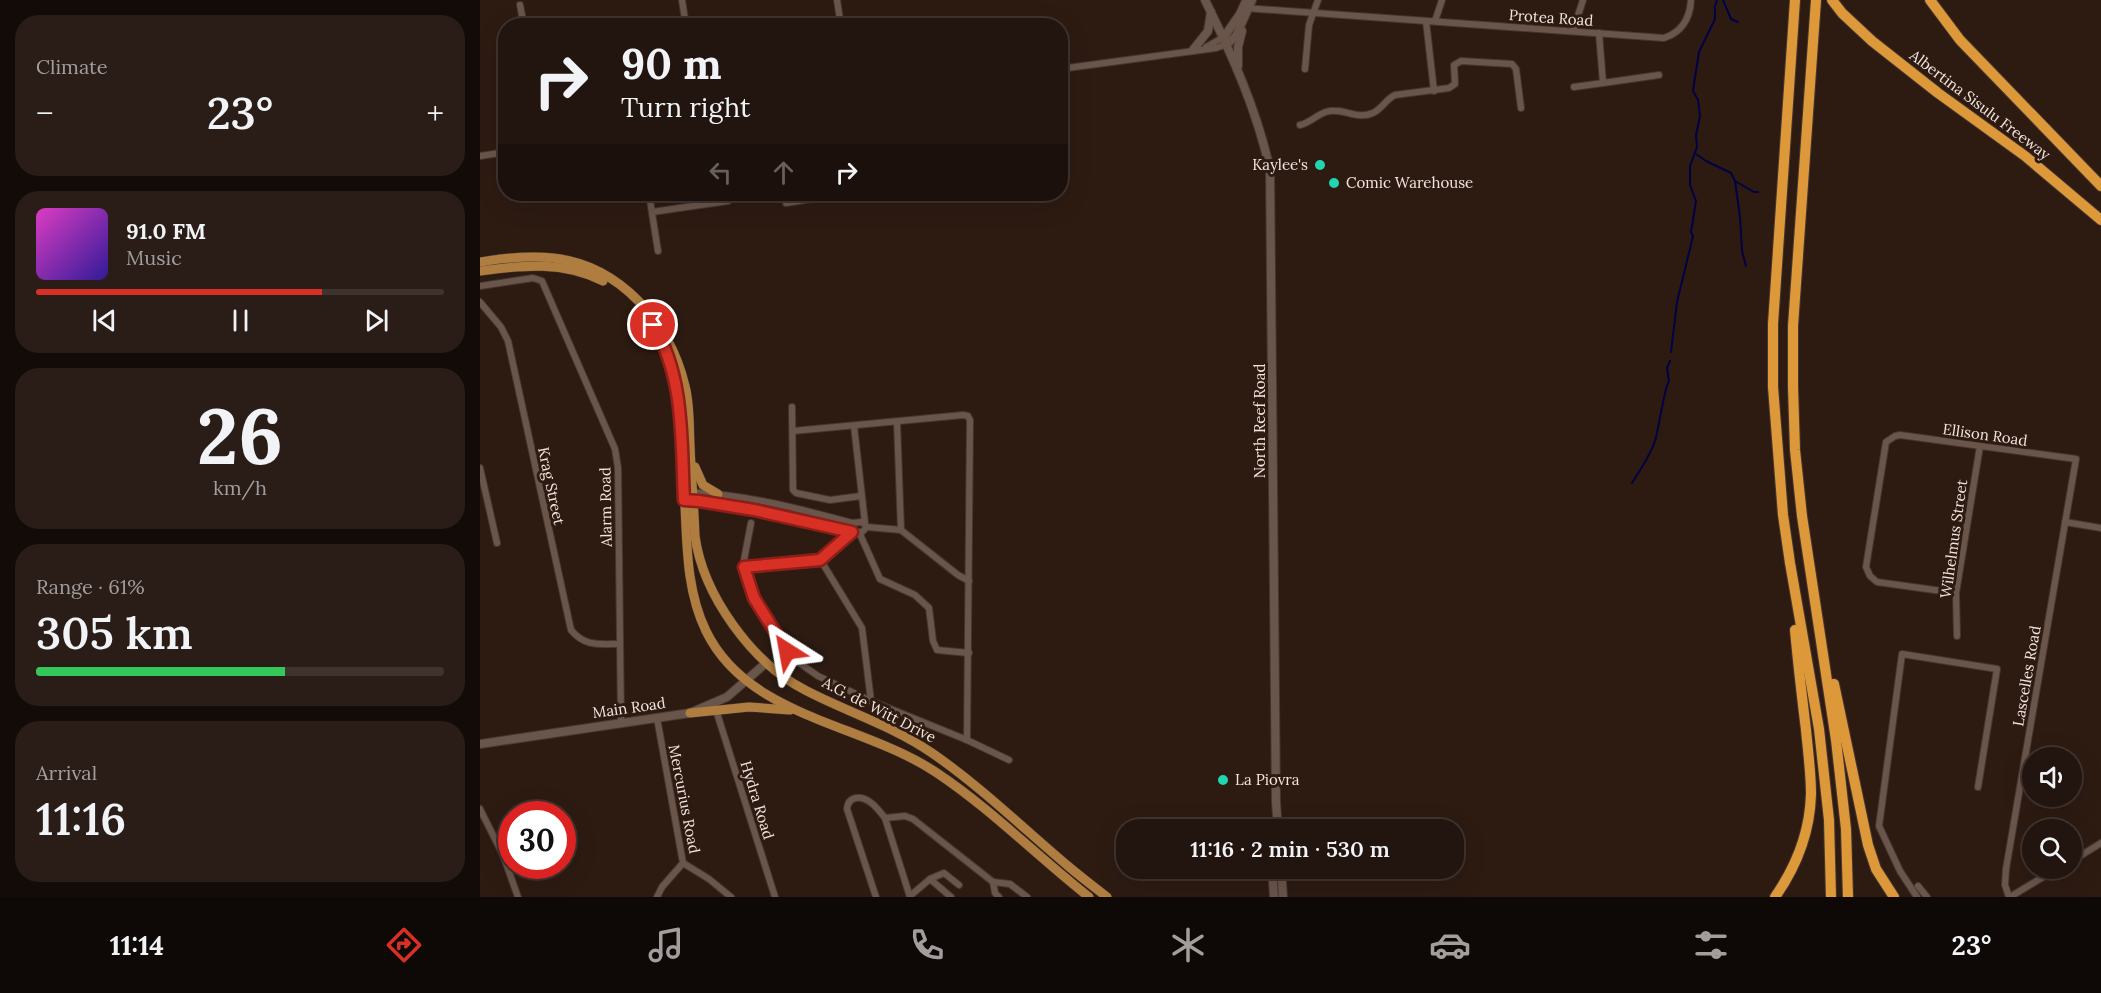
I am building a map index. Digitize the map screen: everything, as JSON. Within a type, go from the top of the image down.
[{"type":"highway","points":[[1775,897],[1798,855],[1806,828],[1811,795],[1773,387],[1773,324],[1795,0]]},
{"type":"highway","points":[[1816,0],[1792,336],[1795,450],[1802,516],[1836,740],[1846,830],[1848,897]]},
{"type":"highway","name":"Albertina Sisulu Freeway","points":[[1832,0],[1842,13],[1872,41],[1938,93],[2025,156],[2101,220]]},
{"type":"highway","name":"Albertina Sisulu Freeway","points":[[1930,0],[1960,40],[2101,186]]},
{"type":"highway","points":[[1790,563],[1819,729],[1829,820],[1831,897]]},
{"type":"highway","points":[[1813,590],[1868,845],[1876,869],[1894,897]]},
{"type":"main road","name":"North Reef Road","points":[[1206,0],[1226,40],[1259,124],[1270,170],[1276,819]]},
{"type":"main road","points":[[1238,70],[1238,47],[1248,4]]},
{"type":"main road","points":[[1226,40],[1248,4]]},
{"type":"main road","points":[[1198,49],[1208,31],[1211,12]]},
{"type":"main road","points":[[1226,40],[1236,36],[1244,20]]},
{"type":"main road","name":"A.G. de Witt Drive","points":[[480,262],[525,256],[555,258],[571,262],[601,273],[630,292],[653,317],[675,357],[686,387],[690,444],[689,573],[699,615],[715,648],[725,662],[760,691],[804,713],[916,760],[938,773],[1089,897]]},
{"type":"main road","name":"A.G. de Witt Drive","points":[[480,271],[538,266],[578,271],[615,287],[640,310],[653,325],[665,346],[674,377],[696,544],[708,581],[728,617],[766,663],[804,690],[908,738],[932,753],[1107,897]]},
{"type":"main road","points":[[690,444],[695,472],[708,489],[718,494]]},
{"type":"main road","name":"Main Road","points":[[480,744],[690,713],[720,701],[766,663]]},
{"type":"main road","points":[[690,713],[760,707],[804,713]]},
{"type":"main road","points":[[972,800],[979,790]]},
{"type":"main road","points":[[994,817],[1001,808]]},
{"type":"main road","points":[[1273,879],[1274,897]]},
{"type":"main road","points":[[1282,879],[1283,897]]},
{"type":"street","points":[[682,0],[685,18]]},
{"type":"street","points":[[837,0],[840,18]]},
{"type":"street","points":[[1305,69],[1309,25],[1318,0]]},
{"type":"street","points":[[1435,21],[1442,0]]},
{"type":"street","points":[[1573,31],[1583,0]]},
{"type":"street","name":"Protea Road","points":[[1248,4],[1313,14],[1664,38],[1678,31],[1687,19],[1691,0]]},
{"type":"street","points":[[520,5],[522,18]]},
{"type":"street","points":[[1426,21],[1434,91]]},
{"type":"street","points":[[1599,33],[1603,82]]},
{"type":"street","points":[[1068,68],[1198,49],[1226,40]]},
{"type":"street","points":[[1300,124],[1331,111],[1361,116],[1371,114],[1379,110],[1389,98],[1395,95],[1449,88],[1455,84],[1454,69],[1457,62],[1509,63],[1516,69],[1521,108]]},
{"type":"street","points":[[1574,87],[1659,75]]},
{"type":"street","points":[[480,156],[498,153]]},
{"type":"street","points":[[650,201],[658,251]]},
{"type":"street","points":[[652,212],[728,201]]},
{"type":"street","points":[[786,203],[798,201]]},
{"type":"street","name":"Alarm Road","points":[[480,286],[533,278],[542,281],[617,458],[621,723]]},
{"type":"street","name":"Krag Street","points":[[480,302],[501,327],[508,341],[571,630],[578,638],[587,642],[619,644]]},
{"type":"street","points":[[792,406],[793,490],[796,493],[823,499],[861,496]]},
{"type":"street","points":[[793,431],[968,416],[970,420],[967,740]]},
{"type":"street","points":[[897,422],[901,530]]},
{"type":"street","points":[[689,496],[814,524],[854,532],[864,531],[866,525],[854,426]]},
{"type":"street","name":"Ellison Road","points":[[1956,593],[1877,582],[1868,572],[1866,567],[1885,445],[1891,438],[1900,435],[2076,459]]},
{"type":"street","name":"Wilhelmus Street","points":[[1957,636],[1956,593],[1980,446]]},
{"type":"street","name":"Lascelles Road","points":[[2009,897],[2005,885],[2006,869],[2076,459]]},
{"type":"street","points":[[480,468],[496,543]]},
{"type":"street","points":[[689,496],[718,494],[766,500],[852,523],[901,530],[958,575],[969,580]]},
{"type":"street","points":[[814,524],[817,513]]},
{"type":"street","points":[[2065,522],[2101,528]]},
{"type":"street","points":[[751,523],[744,567],[747,581],[760,610],[795,660],[818,676],[871,701],[967,740],[1009,760]]},
{"type":"street","points":[[852,523],[847,527],[854,532],[880,579],[915,595],[929,608],[933,641],[937,650],[969,653]]},
{"type":"street","points":[[744,567],[820,560],[854,532]]},
{"type":"street","points":[[820,560],[862,628],[871,701]]},
{"type":"street","points":[[1917,897],[1900,871],[1879,826],[1902,654],[1997,669],[1978,787]]},
{"type":"street","name":"Hydra Road","points":[[716,710],[775,897]]},
{"type":"street","name":"Mercurius Road","points":[[657,718],[683,863],[709,879],[731,897]]},
{"type":"street","points":[[876,897],[847,809],[850,799],[857,797],[870,801],[885,818],[910,897],[930,879],[944,873],[959,885]]},
{"type":"street","points":[[480,809],[503,855],[518,897]]},
{"type":"street","points":[[885,818],[905,816],[913,819],[993,882],[1010,884],[1027,897]]},
{"type":"street","points":[[2082,855],[2101,843]]},
{"type":"street","points":[[657,897],[662,887],[683,863]]},
{"type":"street","points":[[930,879],[951,897]]},
{"type":"street","points":[[2009,897],[2039,879]]},
{"type":"street","points":[[993,882],[995,892],[999,897]]},
{"type":"street","points":[[1918,886],[1927,897]]},
{"type":"waterway","points":[[1671,352],[1677,302],[1693,236],[1691,232],[1696,201],[1690,185],[1690,166],[1697,147],[1696,135],[1700,116],[1698,100],[1693,91],[1699,52],[1715,19],[1717,0]]},
{"type":"waterway","points":[[1723,0],[1731,19],[1738,22]]},
{"type":"waterway","points":[[1696,154],[1731,173],[1735,181],[1742,251],[1746,266]]},
{"type":"waterway","points":[[1735,181],[1758,192]]},
{"type":"waterway","points":[[1632,483],[1655,441],[1669,381],[1667,368],[1670,361]]},
{"type":"place","name":"Kaylee's","points":[[1320,165]]},
{"type":"place","name":"Comic Warehouse","points":[[1334,183]]},
{"type":"place","name":"La Piovra","points":[[1223,780]]},
{"type":"route","points":[[653,325],[665,346],[674,377],[681,435],[684,500],[754,510],[852,532],[820,560],[744,567],[744,573],[760,610],[787,651]]}]
